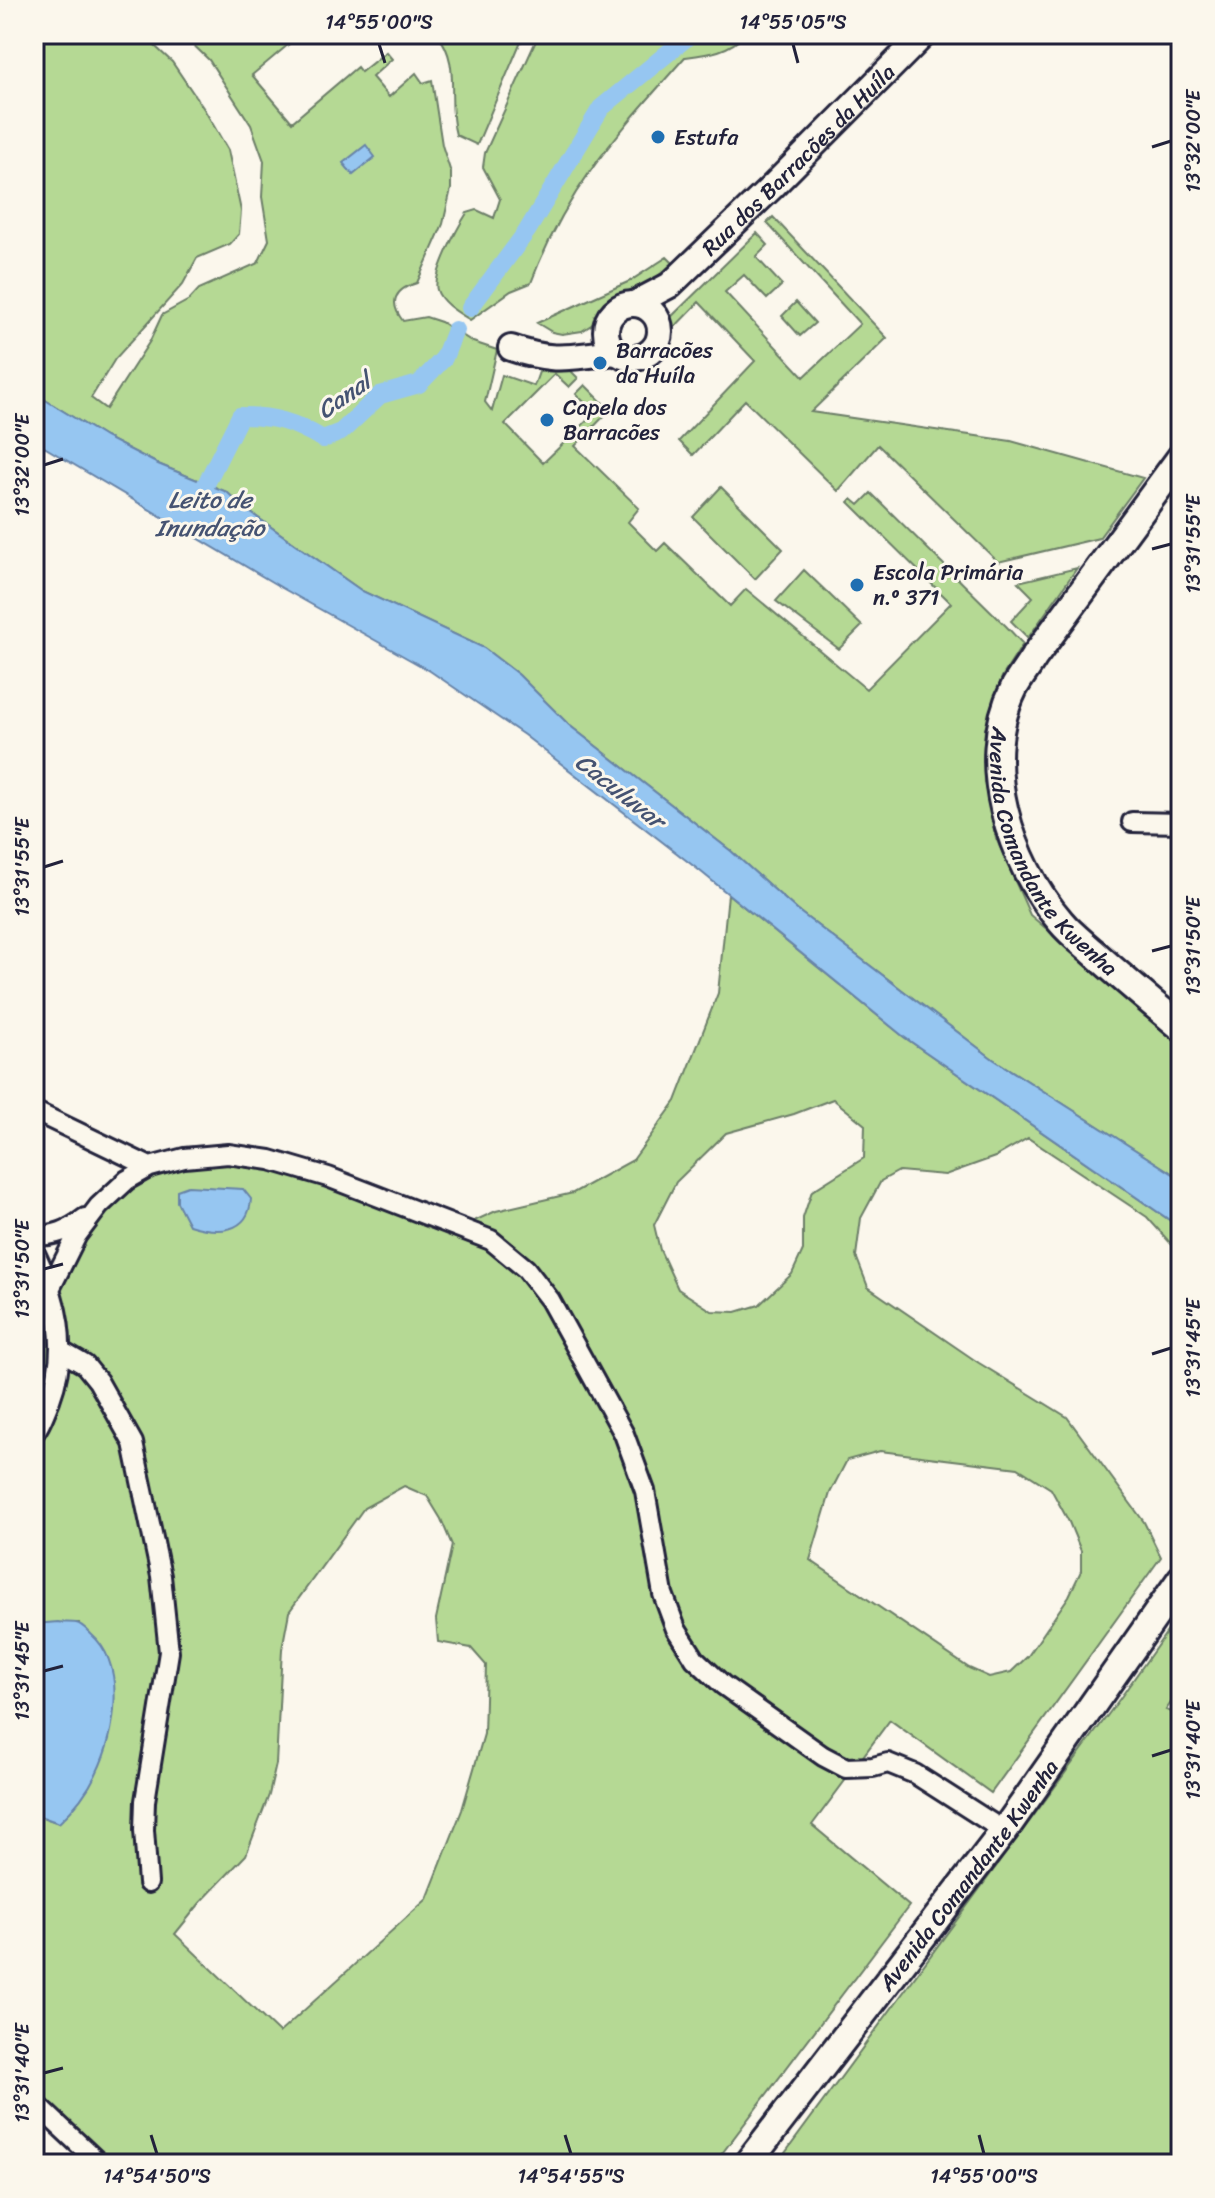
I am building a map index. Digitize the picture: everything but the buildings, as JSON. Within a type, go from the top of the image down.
[{"type":"main road","name":"Avenida Comandante Kwenha","points":[[1181,457],[1034,657],[1014,689],[1002,727],[999,763],[1002,799],[1013,836],[1037,891],[1062,924],[1181,1027]]},
{"type":"main road","name":"Avenida Comandante Kwenha","points":[[747,2164],[1004,1831],[1181,1579]]},
{"type":"street","name":"Rua dos Barracões da Huíla","points":[[634,304],[670,285],[924,34]]},
{"type":"street","points":[[607,324],[608,341],[617,352],[628,357],[645,355],[657,342],[670,285]]},
{"type":"street","points":[[537,357],[585,340],[607,324],[617,309],[634,304],[650,310],[659,325]]},
{"type":"street","points":[[511,348],[537,357],[564,359],[617,352]]},
{"type":"street","points":[[1132,822],[1181,823]]},
{"type":"street","points":[[34,1111],[150,1167]]},
{"type":"street","points":[[34,1236],[53,1236],[72,1228],[127,1180],[150,1167],[184,1158],[228,1154],[270,1160],[328,1177],[491,1240],[526,1269],[550,1300],[624,1434],[645,1491],[663,1594],[676,1629],[695,1659],[723,1685],[823,1756],[846,1768],[888,1763],[915,1774],[1004,1831]]},
{"type":"street","points":[[51,1287],[77,1235],[99,1206]]},
{"type":"street","points":[[34,1251],[51,1287],[60,1328],[61,1351],[57,1379],[34,1433]]},
{"type":"street","points":[[61,1351],[85,1365],[98,1381],[133,1443],[161,1576],[169,1652],[145,1801],[148,1883]]},
{"type":"street","points":[[34,2102],[100,2164]]},
{"type":"green space","points":[[34,34],[142,34],[172,62],[228,150],[241,211],[239,234],[230,244],[197,258],[183,284],[115,359],[91,398],[106,409],[150,341],[162,315],[189,300],[199,289],[258,263],[269,240],[262,197],[264,161],[251,125],[209,60],[182,34],[279,34],[289,44],[252,75],[292,122],[357,67],[361,72],[386,52],[392,59],[372,77],[389,97],[416,73],[423,83],[432,80],[442,145],[451,173],[451,189],[443,224],[417,283],[403,289],[396,297],[398,314],[403,321],[426,317],[441,322],[473,342],[497,350],[485,402],[492,411],[502,375],[534,386],[539,372],[571,371],[578,378],[569,387],[555,374],[505,424],[543,463],[595,413],[576,394],[585,385],[610,410],[575,446],[639,508],[628,522],[657,551],[665,543],[730,606],[746,589],[866,689],[951,603],[849,502],[852,499],[859,505],[871,493],[1006,626],[1023,644],[1002,677],[985,729],[984,782],[996,838],[1030,915],[1181,1043],[1181,1179],[993,1059],[797,910],[731,851],[569,725],[519,675],[484,648],[362,591],[244,508],[227,492],[158,464],[105,437],[34,393]]},
{"type":"green space","points":[[437,34],[524,34],[477,145],[456,135],[449,58]]},
{"type":"green space","points":[[539,34],[746,34],[725,48],[685,57],[617,136],[578,189],[545,249],[531,283],[511,291],[470,320],[439,295],[436,283],[438,274],[467,213],[477,210],[494,218],[500,199],[483,167],[485,153]]},
{"type":"green space","points":[[773,217],[887,338],[811,412],[1011,441],[1143,478],[1099,538],[998,562],[878,445],[838,491],[745,400],[693,455],[679,441],[755,361],[699,302],[667,335],[666,322],[757,233],[768,245],[756,257],[782,285],[767,299],[744,275],[725,292],[804,377],[860,324],[767,223]]},
{"type":"green space","points":[[667,257],[673,263],[634,297],[615,304],[605,316],[582,331],[562,334],[537,323],[630,281]]},
{"type":"green space","points":[[796,302],[815,323],[800,336],[782,316]]},
{"type":"green space","points":[[721,487],[783,549],[755,579],[693,517]]},
{"type":"green space","points":[[1077,568],[1028,638],[1011,621],[1033,597],[1018,582]]},
{"type":"green space","points":[[804,570],[862,626],[839,649],[776,601]]},
{"type":"green space","points":[[728,894],[904,1037],[1181,1228],[1181,1255],[1147,1217],[1028,1138],[995,1157],[945,1175],[899,1171],[881,1181],[861,1218],[856,1256],[868,1287],[979,1363],[1067,1417],[1144,1522],[1161,1557],[991,1793],[890,1720],[812,1825],[909,1906],[714,2164],[112,2164],[34,2093],[34,1814],[59,1823],[79,1623],[34,1624],[34,1251],[50,1286],[127,1180],[228,1154],[459,1228],[496,1211],[573,1193],[633,1160],[676,1101],[718,993]],"holes":[[[833,1099],[865,1125],[864,1158],[812,1191],[803,1218],[803,1250],[792,1274],[759,1305],[736,1312],[712,1311],[678,1289],[660,1250],[654,1225],[676,1182],[726,1133],[794,1114]],[[880,1451],[1018,1468],[1051,1489],[1081,1551],[1081,1571],[1069,1596],[1028,1656],[1011,1672],[989,1677],[969,1668],[810,1560],[830,1493],[847,1460]],[[404,1486],[427,1496],[441,1519],[452,1545],[436,1619],[438,1642],[471,1648],[486,1665],[484,1734],[462,1810],[427,1899],[279,2033],[175,1934],[246,1855],[269,1795],[276,1764],[282,1649],[289,1612],[364,1508]]]},
{"type":"green space","points":[[1181,1612],[1181,1688],[1166,1710],[1181,1715],[1181,2164],[777,2164],[1121,1697]]},
{"type":"water","points":[[366,145],[375,157],[353,175],[343,163]]},
{"type":"water","name":"Leito de Inundação","points":[[34,393],[105,437],[158,464],[227,492],[244,508],[362,591],[484,648],[519,675],[569,725],[731,851],[797,910],[993,1059],[1181,1179],[1181,1228],[904,1037],[700,871],[524,735],[430,671],[282,588],[34,441]]},
{"type":"water","points":[[188,1186],[243,1189],[251,1199],[249,1211],[238,1225],[230,1228],[210,1230],[189,1225],[177,1202],[177,1190]]},
{"type":"water","points":[[58,1622],[80,1625],[91,1634],[103,1648],[114,1682],[113,1721],[103,1758],[89,1788],[59,1823],[34,1814],[34,1624]]},
{"type":"waterway","name":"Canal","points":[[470,308],[527,231],[601,108],[691,34]]},
{"type":"waterway","name":"Canal","points":[[187,498],[203,490],[240,416],[283,421],[323,439],[341,432],[380,395],[419,384],[444,358],[455,330]]},
{"type":"place","name":"Estufa","points":[[658,137]]},
{"type":"place","name":"Barracões da Huíla","points":[[600,363]]},
{"type":"place","name":"Capela dos Barracões","points":[[547,420]]},
{"type":"place","name":"Escola Primária n.º 371","points":[[857,585]]},
{"type":"water label","name":"Caculuvar","points":[[620,791]]}]
